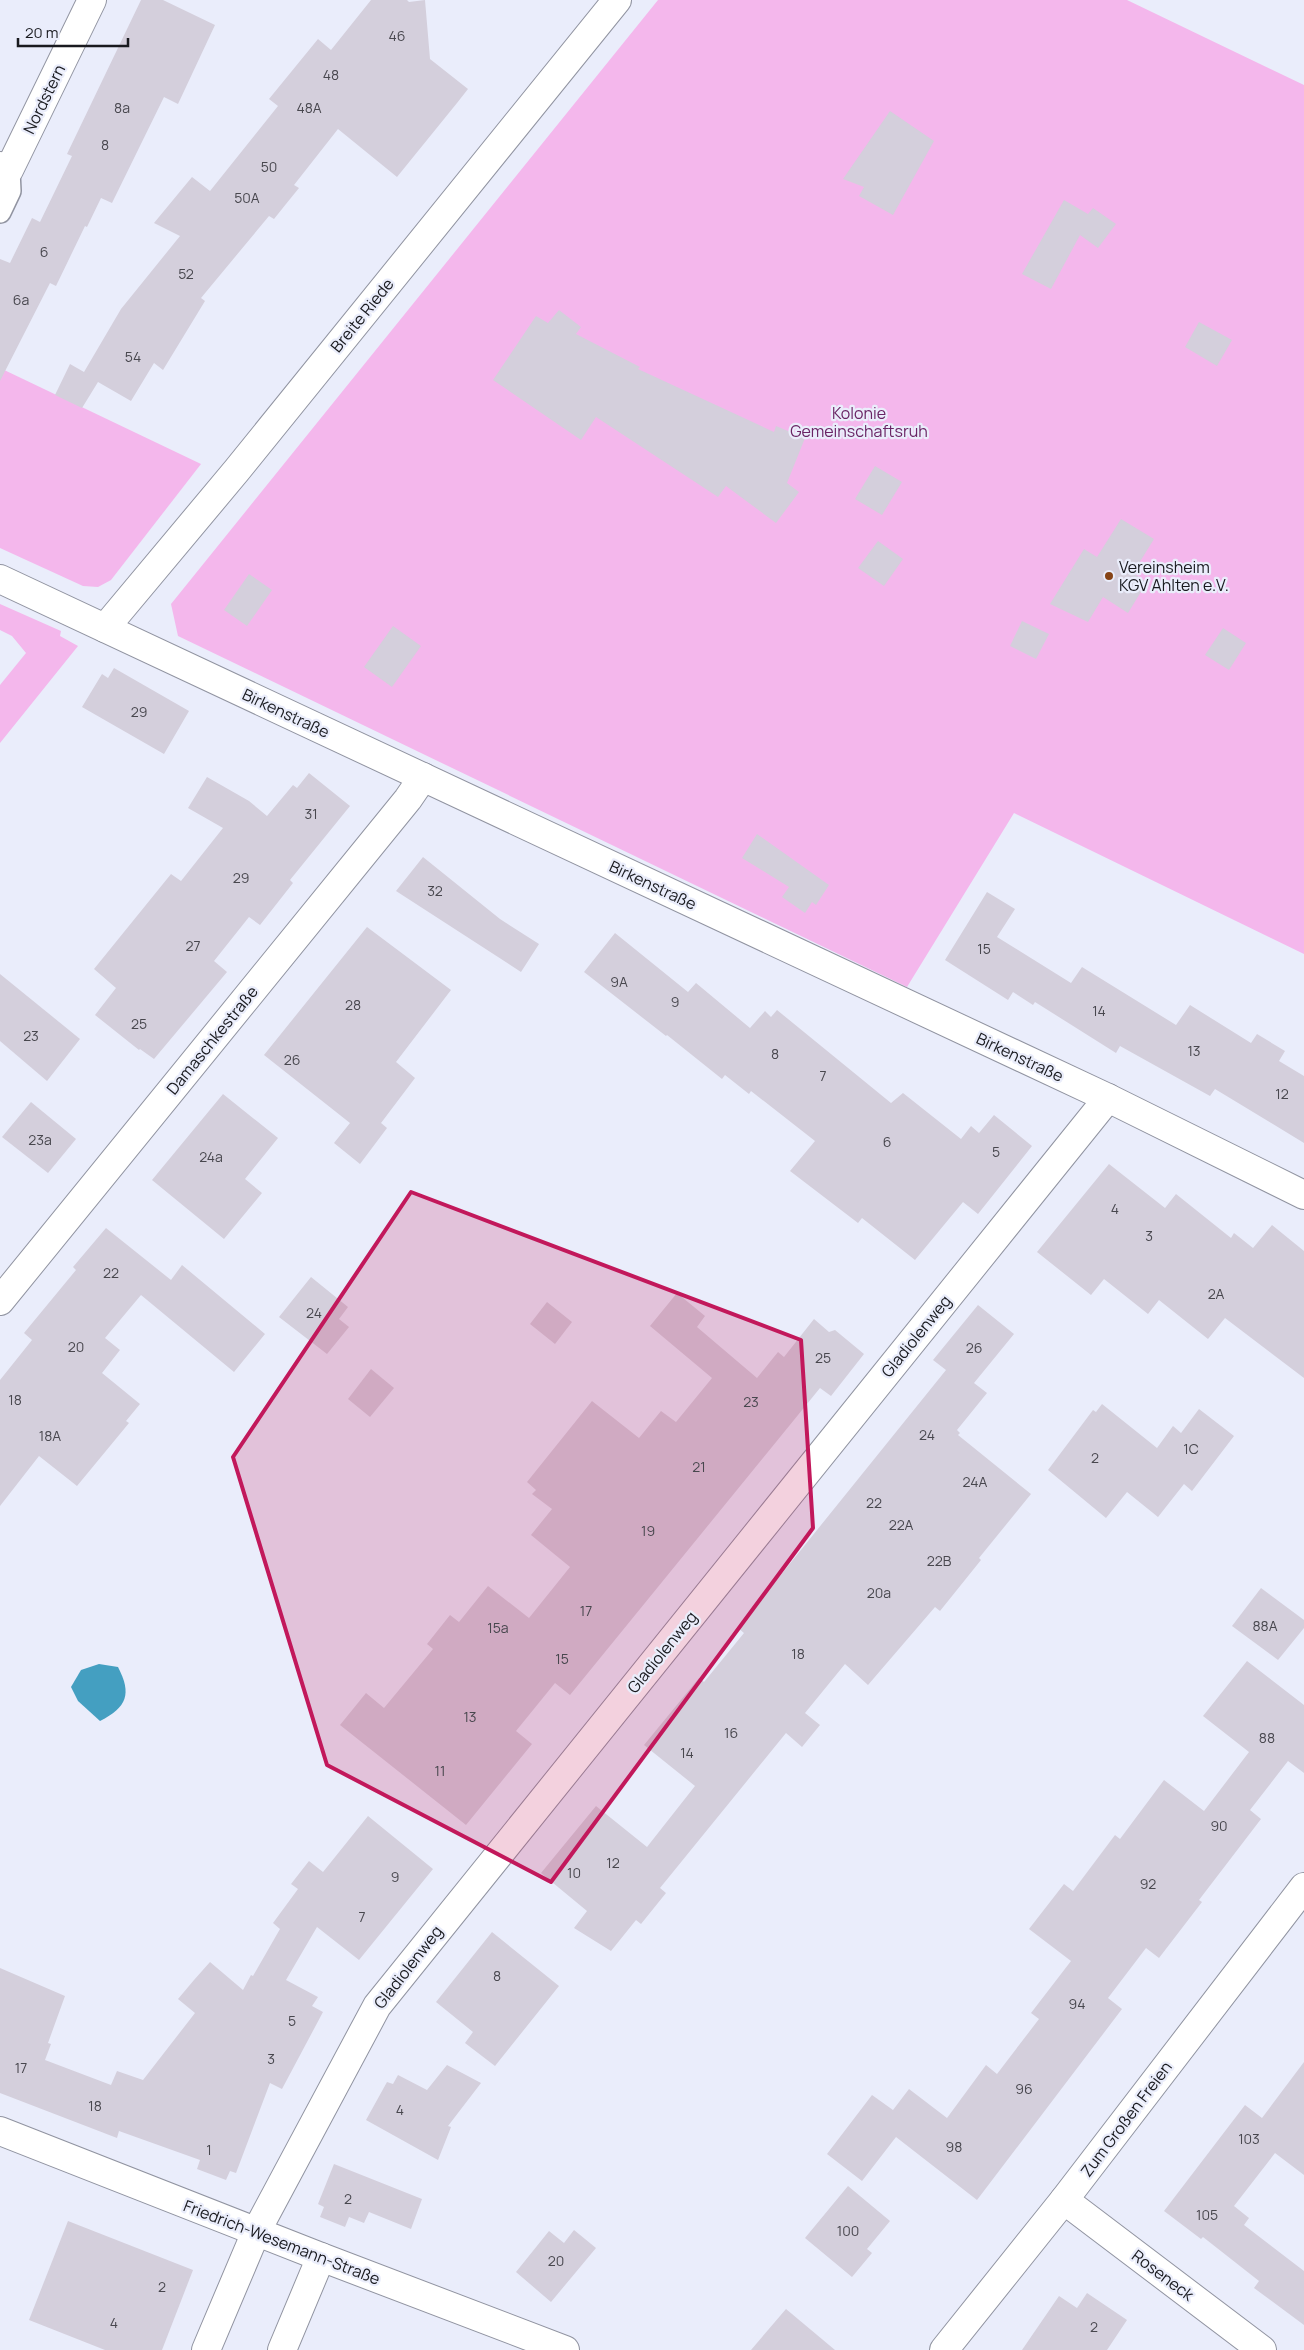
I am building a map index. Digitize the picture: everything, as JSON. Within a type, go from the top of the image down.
[{"type":"street","name":"Nordstern","points":[[5,168],[92,0]]},
{"type":"street","name":"Breite Riede","points":[[105,628],[237,470],[617,0]]},
{"type":"street","name":"Birkenstraße","points":[[0,579],[1108,1098],[1304,1195]]},
{"type":"street","name":"Damaschkestraße","points":[[0,1301],[408,799],[423,777]]},
{"type":"street","name":"Gladiolenweg","points":[[206,2350],[256,2232],[377,2006],[1108,1098]]},
{"type":"street","name":"Zum Großen Freien","points":[[944,2350],[1064,2200],[1304,1886]]},
{"type":"street","name":"Friedrich-Wesemann-Straße","points":[[0,2131],[256,2232],[566,2350]]},
{"type":"street","name":"Roseneck","points":[[1064,2200],[1262,2350]]},
{"type":"street","points":[[282,2350],[321,2257]]},
{"type":"lane","name":"Nordstern","points":[[0,212],[10,191],[5,168]]},
{"type":"highlighted area","points":[[411,1192],[801,1340],[813,1528],[551,1882],[327,1765],[233,1457]]},
{"type":"green space","name":"Kolonie Gemeinschaftsruh","points":[[658,0],[1127,0],[1304,85],[1304,954],[1014,813],[907,987],[178,636],[171,604]]},
{"type":"green space","points":[[0,368],[201,464],[111,580],[98,587],[83,586],[0,548]]},
{"type":"green space","points":[[0,604],[61,631],[60,636],[78,646],[0,743],[0,685],[26,653],[12,636],[0,630]]},
{"type":"water","points":[[99,1664],[118,1667],[126,1692],[121,1705],[100,1721],[78,1701],[71,1687],[81,1670]]},
{"type":"building","points":[[141,0],[163,0],[215,25],[178,104],[164,97],[112,203],[101,198],[56,286],[50,283],[0,381],[0,259],[10,263],[32,218],[40,222],[72,156],[67,154]]},
{"type":"building","points":[[371,0],[407,0],[409,2],[425,0],[430,59],[468,89],[457,103],[397,177],[338,129],[294,185],[299,188],[274,219],[269,216],[201,298],[205,301],[163,370],[154,363],[131,401],[98,382],[82,408],[55,395],[70,364],[84,372],[121,309],[180,236],[154,223],[192,177],[210,191],[278,106],[269,99],[318,39],[331,50]]},
{"type":"building","points":[[890,111],[934,141],[893,215],[859,196],[864,187],[843,179]]},
{"type":"building","points":[[1064,200],[1088,214],[1093,208],[1116,224],[1098,248],[1080,235],[1051,289],[1022,274]]},
{"type":"building","points":[[559,310],[581,327],[576,334],[640,367],[638,369],[774,432],[776,426],[805,438],[787,483],[799,492],[776,523],[726,486],[718,497],[596,417],[581,440],[493,380],[536,316],[548,323]]},
{"type":"building","points":[[1199,322],[1232,340],[1217,366],[1185,347]]},
{"type":"building","points":[[875,466],[902,482],[882,515],[855,499]]},
{"type":"building","points":[[1121,519],[1154,539],[1133,573],[1147,582],[1128,613],[1103,597],[1088,622],[1050,604],[1084,549],[1097,557]]},
{"type":"building","points":[[878,541],[903,559],[884,586],[858,568]]},
{"type":"building","points":[[249,574],[272,590],[247,626],[224,610]]},
{"type":"building","points":[[1022,621],[1049,634],[1036,659],[1010,646]]},
{"type":"building","points":[[393,626],[421,646],[392,687],[364,667]]},
{"type":"building","points":[[1223,628],[1246,643],[1229,670],[1205,655]]},
{"type":"building","points":[[114,668],[189,711],[164,754],[82,707],[102,674],[108,678]]},
{"type":"building","points":[[309,773],[350,806],[290,880],[293,883],[260,925],[249,917],[214,961],[227,972],[154,1059],[139,1050],[95,1015],[116,988],[94,969],[171,874],[181,881],[223,828],[188,808],[207,777],[249,801],[267,816],[293,785],[297,788]]},
{"type":"building","points":[[757,834],[829,885],[816,905],[812,902],[805,913],[782,897],[789,887],[742,858]]},
{"type":"building","points":[[423,857],[500,919],[539,944],[521,972],[396,891]]},
{"type":"building","points":[[987,892],[1015,909],[997,937],[1071,983],[1082,967],[1176,1025],[1190,1005],[1251,1043],[1257,1034],[1285,1051],[1279,1061],[1304,1076],[1304,1143],[1215,1089],[1210,1096],[1120,1046],[1116,1053],[1035,1002],[1033,1005],[1013,992],[1008,1000],[945,960]]},
{"type":"building","points":[[367,927],[451,990],[396,1062],[415,1078],[381,1123],[387,1128],[360,1164],[334,1143],[350,1123],[264,1055]]},
{"type":"building","points":[[615,933],[688,992],[696,983],[750,1028],[765,1011],[771,1017],[777,1010],[891,1103],[903,1093],[961,1139],[971,1126],[979,1133],[994,1115],[1032,1146],[978,1214],[963,1202],[915,1260],[862,1218],[858,1223],[790,1171],[815,1141],[751,1091],[749,1094],[725,1075],[722,1079],[584,972]]},
{"type":"building","points":[[0,974],[80,1039],[47,1081],[0,1041]]},
{"type":"building","points":[[223,1094],[278,1138],[245,1179],[262,1193],[224,1239],[152,1180]]},
{"type":"building","points":[[31,1102],[76,1139],[48,1173],[2,1137]]},
{"type":"building","points":[[1109,1164],[1165,1208],[1176,1194],[1231,1238],[1234,1233],[1253,1248],[1272,1225],[1304,1251],[1304,1378],[1225,1318],[1208,1339],[1159,1300],[1148,1314],[1104,1279],[1091,1295],[1037,1252]]},
{"type":"building","points":[[106,1228],[171,1280],[182,1265],[265,1334],[234,1372],[141,1295],[105,1338],[120,1350],[102,1373],[140,1404],[126,1421],[129,1423],[77,1486],[39,1456],[0,1506],[0,1380],[32,1340],[24,1333],[76,1270],[73,1267]]},
{"type":"building","points":[[311,1277],[348,1307],[339,1319],[349,1327],[327,1354],[279,1317]]},
{"type":"building","points":[[677,1293],[705,1316],[697,1327],[757,1378],[778,1352],[784,1357],[814,1319],[829,1332],[835,1330],[864,1354],[831,1396],[820,1388],[570,1695],[555,1683],[516,1731],[532,1744],[466,1825],[340,1725],[366,1693],[384,1708],[433,1649],[427,1644],[450,1615],[459,1622],[488,1586],[529,1618],[570,1567],[531,1535],[552,1509],[532,1494],[536,1490],[527,1482],[592,1401],[639,1438],[661,1411],[676,1422],[712,1378],[650,1326]]},
{"type":"building","points":[[547,1302],[572,1322],[555,1344],[530,1324]]},
{"type":"building","points":[[978,1305],[1014,1334],[974,1383],[987,1393],[957,1430],[960,1433],[958,1435],[1031,1494],[979,1558],[981,1560],[940,1611],[935,1607],[868,1685],[845,1664],[805,1713],[820,1725],[802,1747],[786,1733],[660,1888],[666,1893],[641,1924],[636,1920],[611,1951],[574,1928],[587,1911],[541,1873],[596,1806],[647,1847],[695,1786],[644,1745],[699,1678],[704,1682],[744,1633],[738,1628],[946,1370],[933,1360]]},
{"type":"building","points":[[371,1369],[394,1388],[370,1417],[348,1399]]},
{"type":"building","points":[[1102,1404],[1157,1448],[1173,1426],[1181,1433],[1199,1409],[1234,1436],[1192,1491],[1184,1484],[1158,1517],[1127,1492],[1106,1518],[1048,1470],[1093,1410],[1096,1412]]},
{"type":"building","points":[[1261,1588],[1304,1620],[1304,1628],[1278,1660],[1232,1626]]},
{"type":"building","points":[[1247,1661],[1304,1705],[1304,1773],[1288,1761],[1250,1810],[1261,1819],[1199,1900],[1202,1902],[1159,1958],[1146,1948],[1108,1998],[1122,2009],[977,2200],[896,2137],[862,2181],[827,2154],[872,2095],[893,2110],[909,2089],[947,2118],[986,2065],[997,2074],[1039,2019],[1031,2013],[1071,1961],[1029,1929],[1064,1884],[1073,1891],[1115,1835],[1120,1839],[1164,1780],[1204,1811],[1249,1752],[1203,1716]]},
{"type":"building","points":[[368,1816],[433,1869],[359,1960],[317,1927],[286,1980],[318,1997],[312,2006],[323,2012],[282,2089],[270,2083],[236,2173],[230,2171],[226,2180],[197,2169],[200,2160],[119,2131],[117,2138],[0,2093],[0,1968],[65,1996],[48,2043],[51,2044],[45,2060],[111,2085],[117,2071],[143,2080],[195,2013],[178,1999],[194,1980],[210,1962],[243,1990],[280,1929],[273,1923],[298,1889],[291,1884],[309,1861],[323,1872]]},
{"type":"building","points":[[492,1932],[559,1986],[495,2066],[465,2043],[473,2032],[436,2002]]},
{"type":"building","points":[[1304,2062],[1304,2175],[1275,2153],[1234,2206],[1249,2218],[1244,2225],[1304,2271],[1304,2325],[1254,2288],[1259,2281],[1203,2237],[1201,2239],[1164,2211],[1245,2105],[1262,2118]]},
{"type":"building","points":[[447,2065],[481,2083],[448,2126],[451,2127],[438,2160],[366,2120],[387,2082],[393,2084],[398,2075],[427,2090]]},
{"type":"building","points":[[334,2164],[422,2199],[411,2229],[369,2212],[364,2223],[349,2217],[345,2227],[320,2217],[324,2207],[318,2204]]},
{"type":"building","points":[[848,2186],[890,2221],[867,2249],[872,2253],[852,2277],[805,2238]]},
{"type":"building","points":[[68,2221],[193,2270],[162,2350],[105,2350],[29,2320]]},
{"type":"building","points":[[574,2230],[596,2248],[551,2302],[516,2272],[549,2231],[564,2243]]},
{"type":"building","points":[[1087,2293],[1127,2320],[1107,2350],[1022,2350],[1059,2296],[1077,2308]]},
{"type":"building","points":[[786,2309],[835,2350],[751,2350]]},
{"type":"place","name":"Vereinsheim KGV Ahlten e.V.","points":[[1109,576]]}]
